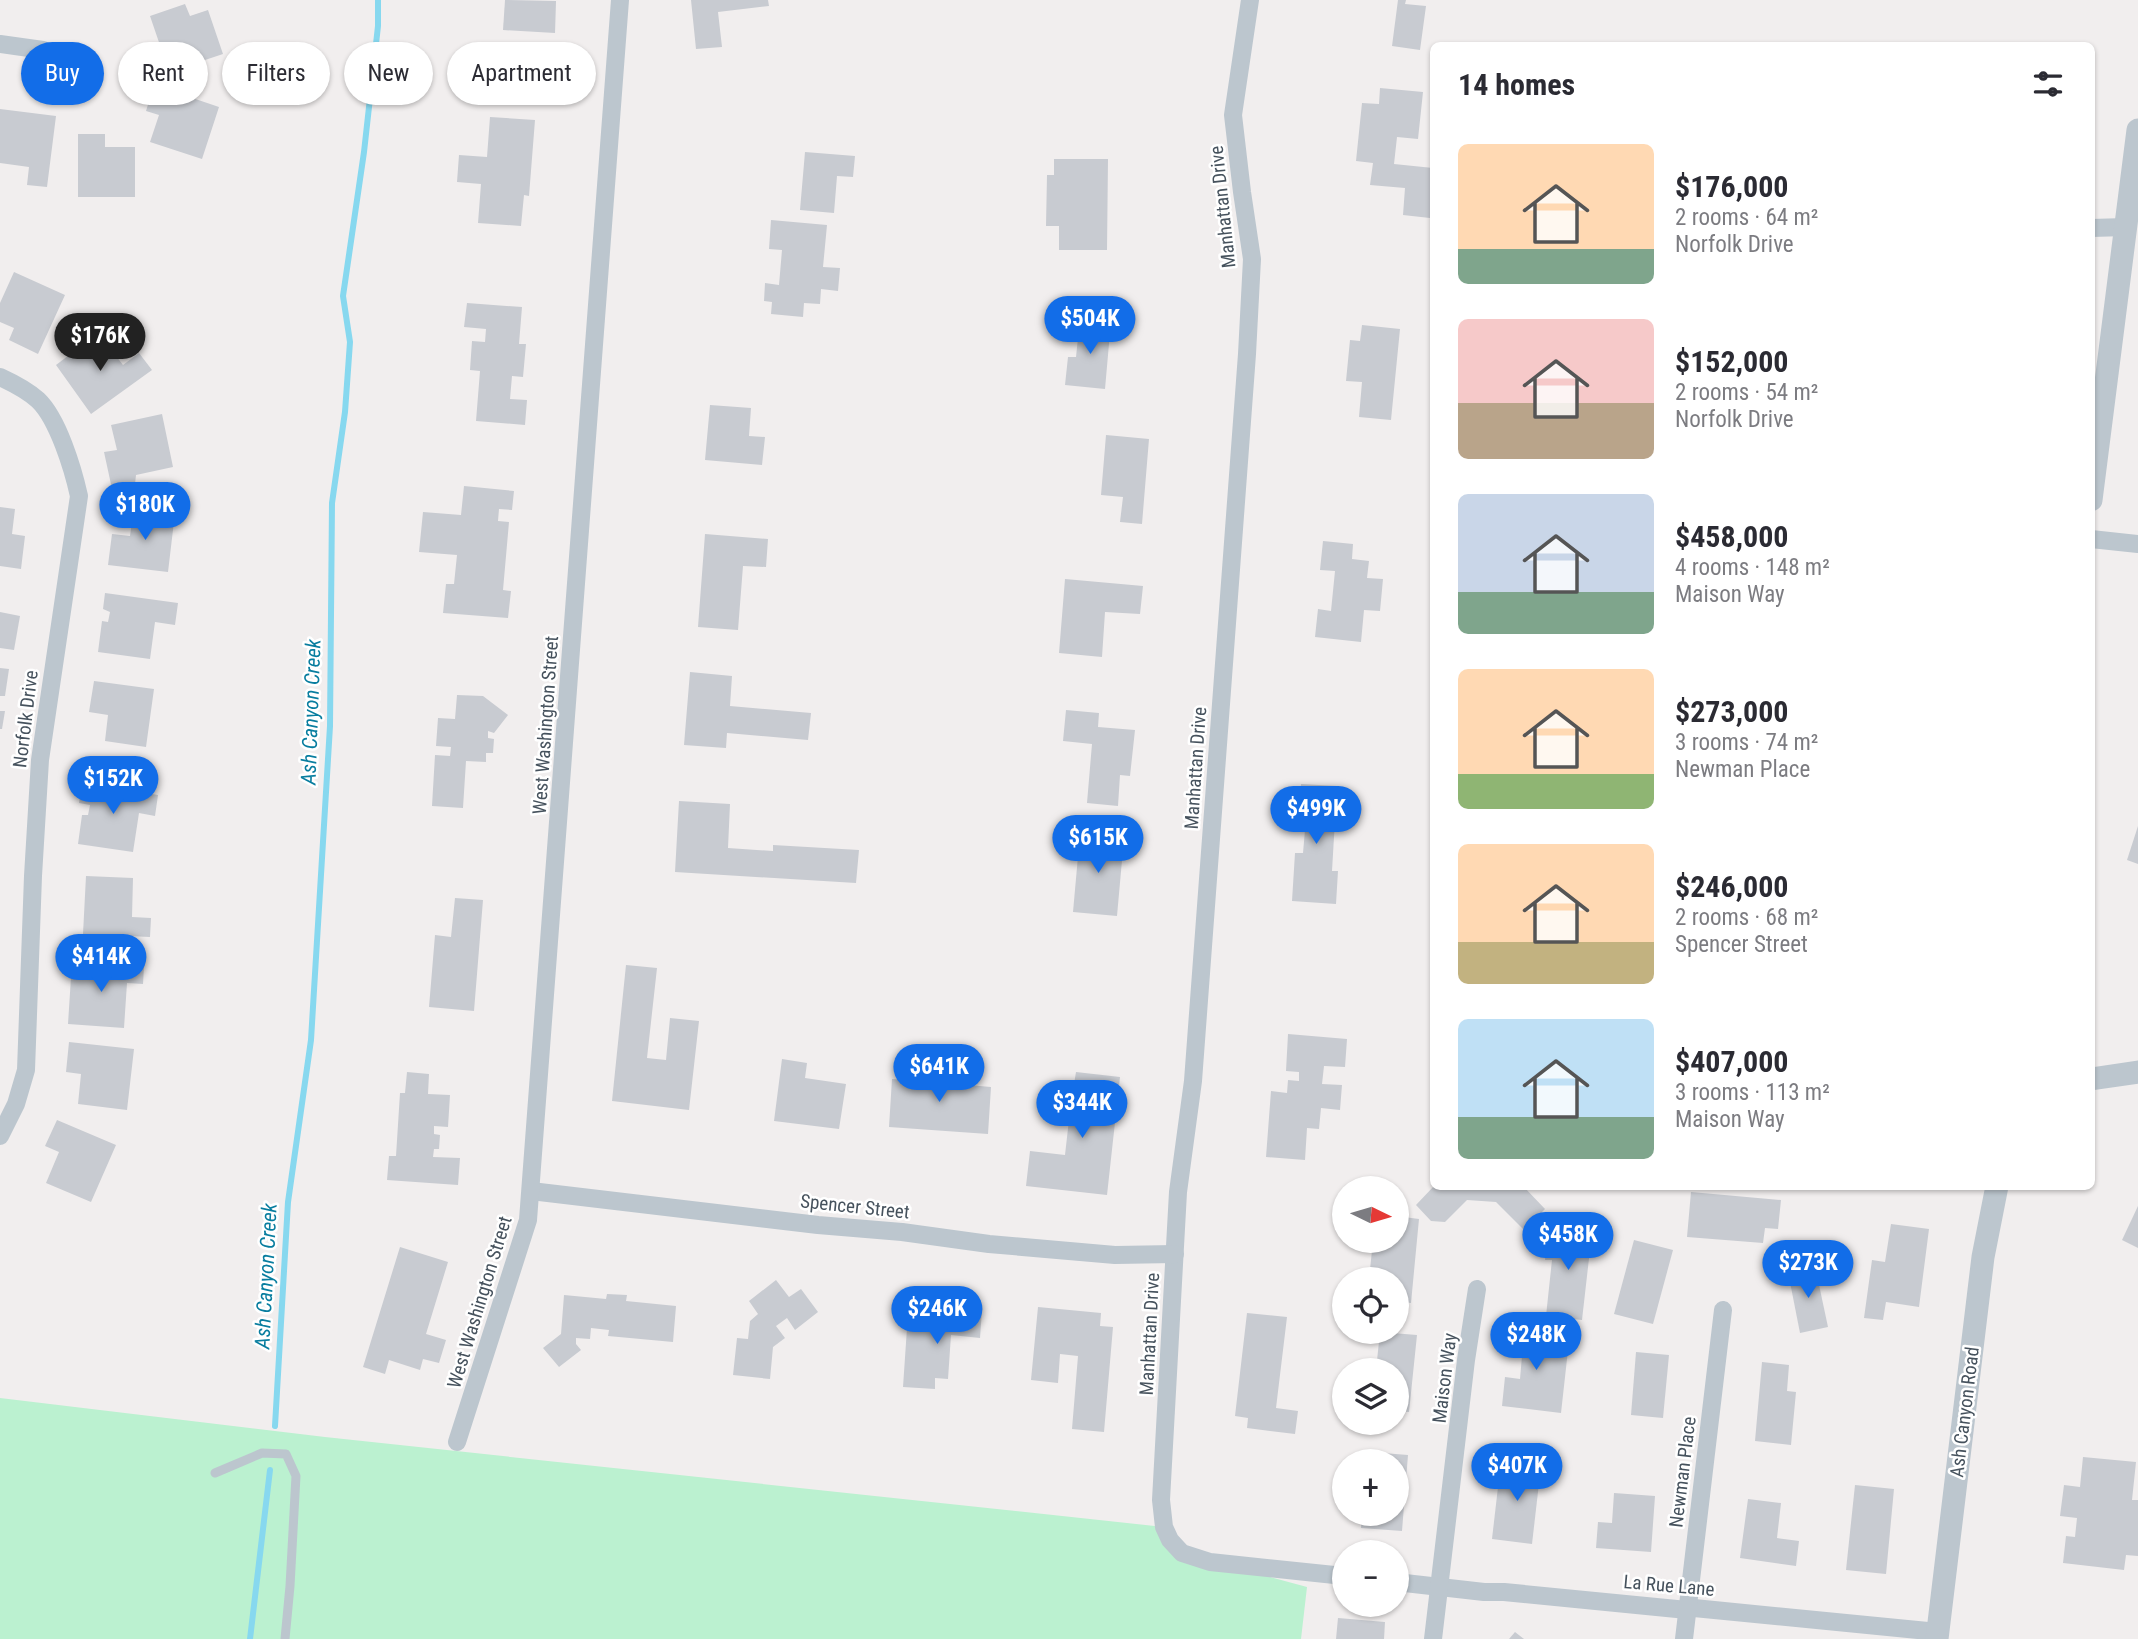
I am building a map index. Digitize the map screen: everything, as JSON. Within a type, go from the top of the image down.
[{"type":"street","name":"West Washington Street","points":[[457,1442],[528,1220],[620,0]]},
{"type":"street","name":"Manhattan Drive","points":[[1250,0],[1233,115],[1252,260],[1247,354],[1193,1080],[1178,1192],[1161,1500],[1164,1527],[1170,1540],[1182,1553],[1210,1562],[1332,1575]]},
{"type":"street","points":[[0,44],[21,47]]},
{"type":"street","points":[[2095,469],[2138,130]]},
{"type":"street","points":[[2095,228],[2126,227]]},
{"type":"street","name":"Norfolk Drive","points":[[0,377],[16,384],[39,401],[57,429],[73,467],[79,496],[40,760],[26,1070],[16,1104],[0,1136]]},
{"type":"street","points":[[2095,539],[2138,544]]},
{"type":"street","points":[[2095,1078],[2138,1072]]},
{"type":"street","name":"Ash Canyon Road","points":[[1938,1635],[1983,1257],[1996,1190]]},
{"type":"street","name":"Spencer Street","points":[[531,1191],[989,1244],[1115,1255],[1175,1254]]},
{"type":"street","name":"Maison Way","points":[[1433,1639],[1477,1289]]},
{"type":"street","name":"Newman Place","points":[[1684,1639],[1723,1310]]},
{"type":"street","name":"La Rue Lane","points":[[1409,1583],[1484,1592],[1603,1600],[1687,1610],[1693,1608],[1938,1635]]},
{"type":"lane","points":[[215,1473],[262,1452],[286,1454],[296,1476],[285,1639]]},
{"type":"green space","points":[[0,1398],[325,1437],[1164,1527],[1182,1553],[1307,1587],[1301,1639],[0,1639]]},
{"type":"building","points":[[505,0],[556,1],[555,33],[503,30]]},
{"type":"building","points":[[691,0],[768,0],[769,6],[718,12],[722,47],[696,49]]},
{"type":"building","points":[[1398,0],[1406,0],[1405,4],[1426,6],[1420,50],[1392,46]]},
{"type":"building","points":[[185,4],[190,16],[208,10],[222,54],[208,59],[208,42],[159,42],[150,16]]},
{"type":"building","points":[[1380,88],[1423,92],[1418,139],[1397,137],[1394,164],[1430,168],[1430,218],[1403,215],[1405,188],[1370,185],[1373,163],[1356,161],[1362,103],[1379,104]]},
{"type":"building","points":[[208,103],[219,107],[202,159],[150,142],[159,115],[146,111],[148,105]]},
{"type":"building","points":[[0,109],[56,116],[47,187],[27,185],[29,167],[0,163]]},
{"type":"building","points":[[490,117],[535,120],[529,196],[524,195],[521,226],[478,223],[481,184],[457,182],[459,155],[487,157]]},
{"type":"building","points":[[78,134],[105,134],[105,147],[135,147],[135,197],[78,197]]},
{"type":"building","points":[[805,152],[855,156],[853,177],[837,176],[834,213],[800,210]]},
{"type":"building","points":[[1054,159],[1108,159],[1107,250],[1059,250],[1059,226],[1046,226],[1047,175],[1054,175]]},
{"type":"building","points":[[771,220],[827,225],[823,267],[840,268],[838,291],[821,289],[820,304],[804,303],[803,317],[771,314],[772,302],[764,301],[765,283],[779,285],[782,250],[769,249]]},
{"type":"building","points":[[14,272],[65,295],[38,354],[9,340],[14,328],[0,322],[0,303]]},
{"type":"building","points":[[467,303],[522,307],[519,344],[526,344],[523,377],[512,376],[510,399],[527,400],[525,425],[476,421],[480,371],[470,370],[472,341],[485,342],[486,329],[464,327]]},
{"type":"building","points":[[1080,319],[1111,321],[1105,389],[1065,385],[1068,357],[1076,357]]},
{"type":"building","points":[[1362,325],[1400,329],[1391,420],[1359,417],[1362,382],[1346,381],[1350,340],[1360,341]]},
{"type":"building","points":[[98,333],[123,365],[139,353],[152,370],[91,414],[56,365]]},
{"type":"building","points":[[710,405],[751,408],[749,436],[765,437],[762,465],[705,460]]},
{"type":"building","points":[[162,414],[173,467],[136,475],[135,484],[112,489],[104,452],[117,450],[111,425]]},
{"type":"building","points":[[1106,435],[1149,439],[1142,524],[1120,522],[1123,497],[1101,495]]},
{"type":"building","points":[[464,486],[514,491],[512,510],[499,509],[498,521],[509,522],[503,590],[511,591],[508,618],[443,613],[446,584],[454,584],[457,555],[419,552],[423,512],[461,515]]},
{"type":"building","points":[[0,507],[15,509],[12,534],[25,536],[21,569],[0,566]]},
{"type":"building","points":[[134,508],[175,513],[168,572],[108,565],[112,534],[130,536]]},
{"type":"building","points":[[705,534],[768,539],[766,567],[743,566],[738,630],[698,627]]},
{"type":"building","points":[[1323,541],[1353,544],[1352,559],[1369,561],[1367,578],[1383,579],[1380,611],[1364,610],[1361,642],[1315,637],[1318,609],[1331,611],[1335,571],[1320,570]]},
{"type":"building","points":[[1065,579],[1143,586],[1140,614],[1105,612],[1102,657],[1059,653]]},
{"type":"building","points":[[105,593],[178,603],[175,625],[155,622],[150,659],[98,652],[102,621],[108,622],[110,612],[103,609]]},
{"type":"building","points":[[0,612],[20,616],[14,650],[0,648]]},
{"type":"building","points":[[0,668],[9,669],[5,696],[0,696]]},
{"type":"building","points":[[690,672],[732,676],[730,706],[811,713],[808,740],[727,733],[726,748],[684,745]]},
{"type":"building","points":[[94,681],[154,689],[146,747],[105,741],[108,715],[89,712]]},
{"type":"building","points":[[457,695],[483,696],[508,715],[494,733],[488,731],[488,738],[494,739],[493,753],[486,753],[486,762],[466,761],[463,808],[432,806],[435,755],[450,756],[451,747],[436,746],[438,718],[455,719]]},
{"type":"building","points":[[1066,710],[1099,713],[1098,727],[1135,730],[1130,776],[1120,775],[1118,806],[1087,803],[1092,744],[1063,741]]},
{"type":"building","points":[[0,711],[5,711],[2,729],[0,729]]},
{"type":"building","points":[[82,783],[158,795],[155,816],[139,813],[133,852],[78,844],[82,815],[88,815],[90,805],[79,803]]},
{"type":"building","points":[[1301,784],[1337,786],[1332,871],[1338,871],[1336,904],[1292,901],[1295,853],[1303,853],[1305,830],[1298,829]]},
{"type":"building","points":[[679,801],[730,804],[728,848],[773,851],[773,845],[859,850],[856,883],[675,872]]},
{"type":"building","points":[[2138,826],[2138,864],[2127,860]]},
{"type":"building","points":[[1080,834],[1124,838],[1117,916],[1073,912]]},
{"type":"building","points":[[86,876],[133,878],[132,917],[151,918],[150,937],[83,934]]},
{"type":"building","points":[[455,898],[483,900],[474,1011],[429,1007],[435,935],[451,937]]},
{"type":"building","points":[[72,962],[144,967],[143,984],[127,983],[124,1028],[68,1024]]},
{"type":"building","points":[[626,965],[657,968],[647,1058],[666,1060],[670,1018],[699,1021],[689,1110],[612,1101]]},
{"type":"building","points":[[1288,1034],[1347,1039],[1345,1067],[1324,1066],[1322,1084],[1342,1085],[1340,1110],[1321,1108],[1319,1129],[1307,1128],[1305,1160],[1266,1157],[1271,1091],[1287,1093],[1288,1080],[1299,1081],[1299,1072],[1286,1071]]},
{"type":"building","points":[[69,1042],[134,1049],[127,1110],[78,1104],[81,1074],[66,1072]]},
{"type":"building","points":[[782,1059],[807,1063],[805,1078],[846,1084],[839,1129],[774,1121]]},
{"type":"building","points":[[907,1069],[946,1072],[945,1083],[991,1087],[988,1134],[889,1127],[892,1079],[907,1080]]},
{"type":"building","points":[[407,1072],[429,1074],[428,1094],[450,1095],[448,1127],[434,1126],[434,1134],[440,1135],[439,1149],[434,1149],[433,1157],[460,1158],[458,1185],[387,1180],[389,1156],[396,1156],[400,1093],[405,1093]]},
{"type":"building","points":[[1076,1072],[1120,1077],[1107,1195],[1026,1186],[1030,1151],[1065,1155],[1071,1102],[1064,1101],[1066,1083],[1074,1084]]},
{"type":"building","points":[[57,1120],[116,1145],[91,1202],[46,1183],[59,1152],[45,1146]]},
{"type":"building","points":[[1430,1190],[1527,1190],[1545,1209],[1524,1230],[1496,1202],[1467,1200],[1445,1222],[1431,1221],[1416,1205]]},
{"type":"building","points":[[1691,1192],[1781,1200],[1778,1229],[1765,1228],[1763,1243],[1687,1237]]},
{"type":"building","points":[[2138,1206],[2138,1248],[2122,1240]]},
{"type":"building","points":[[1409,1218],[1419,1219],[1411,1303],[1409,1267],[1370,1267],[1372,1253],[1409,1253]]},
{"type":"building","points":[[1891,1224],[1929,1229],[1919,1307],[1886,1302],[1883,1320],[1864,1318],[1872,1260],[1885,1262]]},
{"type":"building","points":[[1548,1228],[1592,1232],[1582,1320],[1546,1316],[1552,1260],[1545,1260]]},
{"type":"building","points":[[1634,1240],[1673,1250],[1653,1324],[1614,1314]]},
{"type":"building","points":[[400,1247],[448,1262],[426,1334],[446,1340],[439,1363],[423,1359],[420,1370],[389,1360],[385,1374],[363,1367]]},
{"type":"building","points":[[1815,1266],[1828,1327],[1800,1333],[1788,1272]]},
{"type":"building","points":[[776,1280],[789,1297],[801,1289],[818,1312],[795,1330],[787,1318],[776,1326],[785,1338],[773,1347],[770,1379],[733,1375],[737,1338],[748,1339],[750,1321],[758,1314],[749,1301]]},
{"type":"building","points":[[607,1294],[627,1295],[626,1301],[676,1306],[673,1342],[608,1336],[609,1330],[591,1328],[590,1339],[576,1338],[576,1344],[581,1350],[559,1367],[543,1348],[561,1334],[564,1295],[606,1299]]},
{"type":"building","points":[[944,1307],[982,1310],[980,1338],[951,1335],[948,1379],[935,1378],[935,1389],[903,1387],[907,1328],[923,1330],[924,1318],[943,1320]]},
{"type":"building","points":[[1038,1307],[1101,1313],[1100,1326],[1113,1327],[1104,1432],[1072,1429],[1078,1356],[1060,1354],[1058,1383],[1031,1380]]},
{"type":"building","points":[[1247,1313],[1287,1317],[1276,1408],[1298,1411],[1295,1434],[1247,1428],[1248,1418],[1235,1416]]},
{"type":"building","points":[[1511,1328],[1557,1332],[1555,1348],[1568,1350],[1561,1413],[1502,1406],[1505,1377],[1520,1379],[1522,1356],[1508,1354]]},
{"type":"building","points":[[1409,1334],[1417,1335],[1409,1412],[1409,1358],[1377,1358],[1379,1344],[1409,1344]]},
{"type":"building","points":[[1636,1352],[1669,1355],[1663,1418],[1631,1415]]},
{"type":"building","points":[[1762,1362],[1789,1365],[1787,1391],[1796,1392],[1791,1445],[1755,1441]]},
{"type":"building","points":[[2083,1457],[2136,1462],[2132,1500],[2138,1500],[2138,1556],[2126,1555],[2124,1570],[2063,1563],[2066,1536],[2075,1537],[2077,1518],[2060,1516],[2064,1485],[2080,1487]]},
{"type":"building","points":[[1501,1461],[1541,1466],[1532,1544],[1492,1539]]},
{"type":"building","points":[[1855,1485],[1894,1489],[1886,1574],[1846,1570]]},
{"type":"building","points":[[1614,1493],[1655,1496],[1651,1552],[1596,1548],[1598,1522],[1612,1523]]},
{"type":"building","points":[[1748,1499],[1781,1503],[1777,1538],[1799,1541],[1796,1566],[1740,1558]]},
{"type":"building","points":[[1361,1526],[1402,1526],[1402,1531]]},
{"type":"building","points":[[1338,1618],[1385,1622],[1384,1639],[1336,1639]]},
{"type":"building","points":[[1515,1632],[1524,1639],[1509,1639]]},
{"type":"waterway","name":"Ash Canyon Creek","points":[[275,1426],[288,1202],[311,1040],[330,726],[332,503],[345,412],[350,342],[343,296],[364,152],[378,26],[378,0]]},
{"type":"waterway","name":"Ash Canyon Creek","points":[[250,1639],[270,1470]]}]
